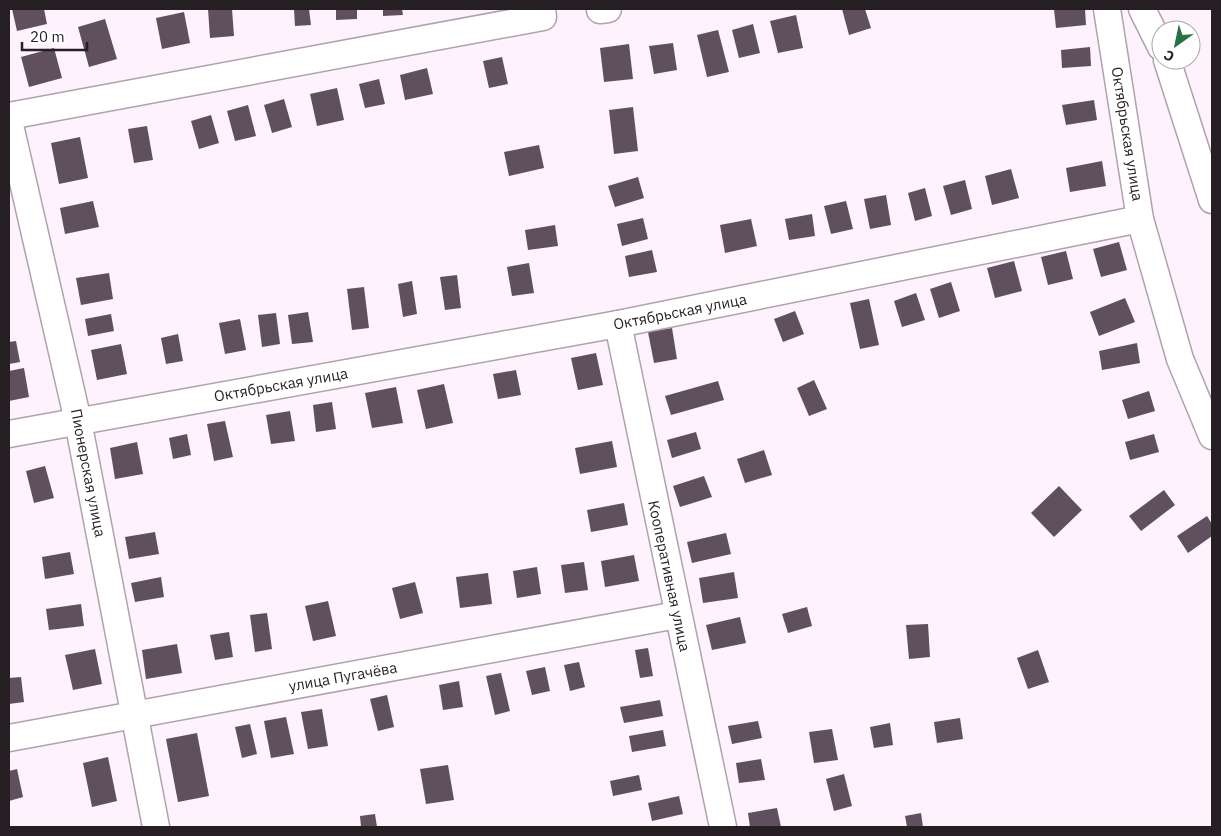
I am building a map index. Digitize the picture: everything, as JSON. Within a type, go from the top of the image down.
[{"type":"street","points":[[9,116],[543,17],[542,9]]},
{"type":"street","name":"Октябрьская улица","points":[[9,434],[618,324],[1140,219],[1108,9]]},
{"type":"street","points":[[1142,9],[1151,27]]},
{"type":"street","points":[[1170,70],[1212,200]]},
{"type":"street","name":"Пионерская улица","points":[[9,121],[78,421],[156,827]]},
{"type":"street","points":[[1140,219],[1180,359],[1212,436]]},
{"type":"street","name":"Кооперативная улица","points":[[618,324],[677,615],[723,827]]},
{"type":"street","name":"улица Пугачёва","points":[[9,738],[677,615]]},
{"type":"building","points":[[12,9],[44,9],[47,24],[17,31]]},
{"type":"building","points":[[208,9],[232,9],[234,36],[210,38]]},
{"type":"building","points":[[294,9],[309,9],[311,25],[295,26]]},
{"type":"building","points":[[336,9],[357,9],[357,19],[336,20]]},
{"type":"building","points":[[383,9],[402,9],[403,15],[383,16]]},
{"type":"building","points":[[842,9],[865,9],[871,28],[849,35]]},
{"type":"building","points":[[1054,9],[1085,9],[1086,25],[1056,28]]},
{"type":"building","points":[[184,12],[190,43],[162,49],[156,18]]},
{"type":"building","points":[[796,15],[803,48],[778,53],[770,21]]},
{"type":"building","points":[[105,19],[117,59],[89,67],[78,27]]},
{"type":"building","points":[[753,24],[760,53],[739,58],[732,30]]},
{"type":"building","points":[[718,30],[729,72],[707,77],[697,35]]},
{"type":"building","points":[[673,43],[677,70],[654,74],[649,46]]},
{"type":"building","points":[[629,44],[633,79],[604,82],[600,48]]},
{"type":"building","points":[[1090,47],[1091,66],[1062,68],[1061,50]]},
{"type":"building","points":[[54,48],[62,78],[29,87],[21,57]]},
{"type":"building","points":[[502,57],[508,84],[489,88],[483,61]]},
{"type":"building","points":[[427,68],[433,94],[405,100],[400,75]]},
{"type":"building","points":[[379,79],[385,104],[365,108],[359,84]]},
{"type":"building","points":[[337,88],[344,120],[317,126],[310,94]]},
{"type":"building","points":[[284,99],[292,127],[272,133],[264,105]]},
{"type":"building","points":[[1094,100],[1097,120],[1066,125],[1062,105]]},
{"type":"building","points":[[248,105],[256,136],[235,141],[227,111]]},
{"type":"building","points":[[633,107],[638,151],[614,154],[609,110]]},
{"type":"building","points":[[211,115],[219,143],[199,149],[191,121]]},
{"type":"building","points":[[147,126],[153,160],[134,163],[128,129]]},
{"type":"building","points":[[80,137],[88,178],[59,184],[51,143]]},
{"type":"building","points":[[539,145],[544,168],[509,176],[504,152]]},
{"type":"building","points":[[1102,161],[1106,186],[1070,192],[1066,168]]},
{"type":"building","points":[[1011,169],[1019,198],[992,205],[985,176]]},
{"type":"building","points":[[638,177],[644,198],[615,207],[608,186]]},
{"type":"building","points":[[965,180],[972,209],[951,215],[943,186]]},
{"type":"building","points":[[925,188],[932,216],[915,221],[908,193]]},
{"type":"building","points":[[886,195],[891,225],[870,229],[864,199]]},
{"type":"building","points":[[93,201],[99,227],[65,234],[60,208]]},
{"type":"building","points":[[846,201],[853,229],[831,234],[824,206]]},
{"type":"building","points":[[812,214],[815,236],[789,240],[785,219]]},
{"type":"building","points":[[643,218],[648,239],[622,246],[617,224]]},
{"type":"building","points":[[751,219],[757,246],[725,253],[720,225]]},
{"type":"building","points":[[555,225],[558,246],[528,250],[525,230]]},
{"type":"building","points":[[1119,242],[1127,270],[1101,277],[1093,249]]},
{"type":"building","points":[[652,250],[657,272],[629,277],[625,256]]},
{"type":"building","points":[[1066,251],[1073,279],[1048,285],[1041,257]]},
{"type":"building","points":[[1014,261],[1022,291],[995,298],[987,268]]},
{"type":"building","points":[[529,263],[534,293],[512,296],[507,267]]},
{"type":"building","points":[[109,273],[113,299],[81,305],[76,278]]},
{"type":"building","points":[[457,275],[461,308],[445,310],[440,277]]},
{"type":"building","points":[[412,281],[417,314],[403,317],[398,284]]},
{"type":"building","points":[[951,282],[960,311],[939,318],[930,289]]},
{"type":"building","points":[[364,287],[369,328],[352,330],[347,289]]},
{"type":"building","points":[[916,293],[925,320],[902,327],[894,301]]},
{"type":"building","points":[[1125,298],[1135,322],[1099,336],[1090,312]]},
{"type":"building","points":[[869,299],[879,345],[860,349],[850,303]]},
{"type":"building","points":[[795,311],[804,334],[783,342],[774,319]]},
{"type":"building","points":[[308,312],[313,342],[292,344],[288,315]]},
{"type":"building","points":[[276,313],[280,344],[262,347],[258,315]]},
{"type":"building","points":[[111,314],[114,331],[88,336],[85,319]]},
{"type":"building","points":[[240,319],[246,350],[225,354],[219,323]]},
{"type":"building","points":[[672,328],[677,359],[654,363],[648,332]]},
{"type":"building","points":[[178,334],[183,361],[166,364],[161,338]]},
{"type":"building","points":[[16,341],[20,362],[9,364],[9,342]]},
{"type":"building","points":[[1137,343],[1140,363],[1102,370],[1099,351]]},
{"type":"building","points":[[121,344],[127,374],[97,380],[91,350]]},
{"type":"building","points":[[596,353],[603,385],[578,390],[571,358]]},
{"type":"building","points":[[24,368],[29,397],[9,401],[9,371]]},
{"type":"building","points":[[516,370],[521,395],[498,399],[493,374]]},
{"type":"building","points":[[814,380],[827,409],[809,416],[797,388]]},
{"type":"building","points":[[718,381],[724,400],[671,415],[665,396]]},
{"type":"building","points":[[444,384],[453,423],[426,429],[417,390]]},
{"type":"building","points":[[396,387],[403,423],[372,428],[365,393]]},
{"type":"building","points":[[1149,391],[1155,411],[1128,419],[1122,400]]},
{"type":"building","points":[[332,402],[336,429],[316,432],[313,405]]},
{"type":"building","points":[[290,411],[295,441],[271,444],[266,415]]},
{"type":"building","points":[[225,421],[233,457],[214,461],[207,424]]},
{"type":"building","points":[[696,432],[701,449],[672,458],[667,440]]},
{"type":"building","points":[[187,434],[191,455],[173,459],[169,438]]},
{"type":"building","points":[[1154,434],[1159,452],[1130,460],[1125,442]]},
{"type":"building","points":[[612,441],[617,467],[580,474],[575,448]]},
{"type":"building","points":[[137,442],[143,474],[115,479],[110,448]]},
{"type":"building","points":[[764,450],[772,475],[745,483],[737,459]]},
{"type":"building","points":[[45,466],[54,498],[34,503],[26,471]]},
{"type":"building","points":[[704,476],[712,497],[680,507],[673,486]]},
{"type":"building","points":[[1059,486],[1082,510],[1054,537],[1031,513]]},
{"type":"building","points":[[1164,490],[1175,505],[1141,531],[1129,516]]},
{"type":"building","points":[[624,503],[628,525],[591,532],[587,510]]},
{"type":"building","points":[[1207,516],[1212,524],[1212,536],[1188,553],[1177,536]]},
{"type":"building","points":[[155,532],[159,554],[129,559],[125,537]]},
{"type":"building","points":[[726,533],[731,554],[692,563],[687,542]]},
{"type":"building","points":[[70,552],[74,574],[45,579],[42,557]]},
{"type":"building","points":[[634,555],[639,581],[605,587],[601,561]]},
{"type":"building","points":[[584,562],[588,590],[565,593],[561,565]]},
{"type":"building","points":[[537,567],[541,594],[517,598],[513,571]]},
{"type":"building","points":[[734,572],[738,598],[703,603],[699,578]]},
{"type":"building","points":[[488,573],[492,604],[460,608],[456,577]]},
{"type":"building","points":[[161,577],[164,597],[135,602],[131,583]]},
{"type":"building","points":[[415,582],[423,613],[400,619],[392,588]]},
{"type":"building","points":[[328,601],[336,636],[313,641],[305,606]]},
{"type":"building","points":[[81,604],[84,626],[49,630],[46,609]]},
{"type":"building","points":[[807,607],[812,626],[788,633],[782,614]]},
{"type":"building","points":[[267,613],[272,649],[255,652],[250,615]]},
{"type":"building","points":[[740,617],[746,643],[712,650],[706,625]]},
{"type":"building","points":[[928,624],[930,657],[909,659],[906,625]]},
{"type":"building","points":[[229,632],[233,657],[215,660],[210,635]]},
{"type":"building","points":[[177,644],[182,673],[146,679],[142,650]]},
{"type":"building","points":[[648,648],[653,676],[640,678],[635,650]]},
{"type":"building","points":[[95,649],[102,684],[73,690],[65,655]]},
{"type":"building","points":[[1038,650],[1049,682],[1028,689],[1017,658]]},
{"type":"building","points":[[579,662],[585,687],[570,691],[564,665]]},
{"type":"building","points":[[545,667],[550,691],[532,695],[526,671]]},
{"type":"building","points":[[501,673],[510,711],[495,715],[486,676]]},
{"type":"building","points":[[21,677],[24,702],[9,704],[9,678]]},
{"type":"building","points":[[459,681],[463,707],[443,710],[439,685]]},
{"type":"building","points":[[387,695],[394,727],[378,731],[370,699]]},
{"type":"building","points":[[660,700],[663,716],[624,723],[620,707]]},
{"type":"building","points":[[322,709],[328,746],[308,749],[301,712]]},
{"type":"building","points":[[286,717],[294,754],[271,758],[264,721]]},
{"type":"building","points":[[960,718],[963,739],[937,743],[934,722]]},
{"type":"building","points":[[758,721],[762,738],[732,744],[728,726]]},
{"type":"building","points":[[890,723],[893,745],[874,748],[870,727]]},
{"type":"building","points":[[250,724],[257,754],[242,758],[235,727]]},
{"type":"building","points":[[832,729],[838,760],[814,763],[809,732]]},
{"type":"building","points":[[663,730],[666,746],[632,752],[629,736]]},
{"type":"building","points":[[197,733],[209,796],[178,802],[166,739]]},
{"type":"building","points":[[108,757],[117,801],[92,807],[83,763]]},
{"type":"building","points":[[761,759],[765,780],[739,783],[736,763]]},
{"type":"building","points":[[448,765],[454,800],[426,804],[420,769]]},
{"type":"building","points":[[17,769],[23,797],[9,801],[9,771]]},
{"type":"building","points":[[844,774],[852,806],[834,811],[826,779]]},
{"type":"building","points":[[639,775],[642,790],[613,796],[610,781]]},
{"type":"building","points":[[679,796],[683,814],[652,821],[648,803]]},
{"type":"building","points":[[777,808],[781,827],[750,827],[748,813]]},
{"type":"building","points":[[921,813],[923,827],[907,827],[905,816]]},
{"type":"building","points":[[375,814],[377,827],[361,827],[360,816]]}]
